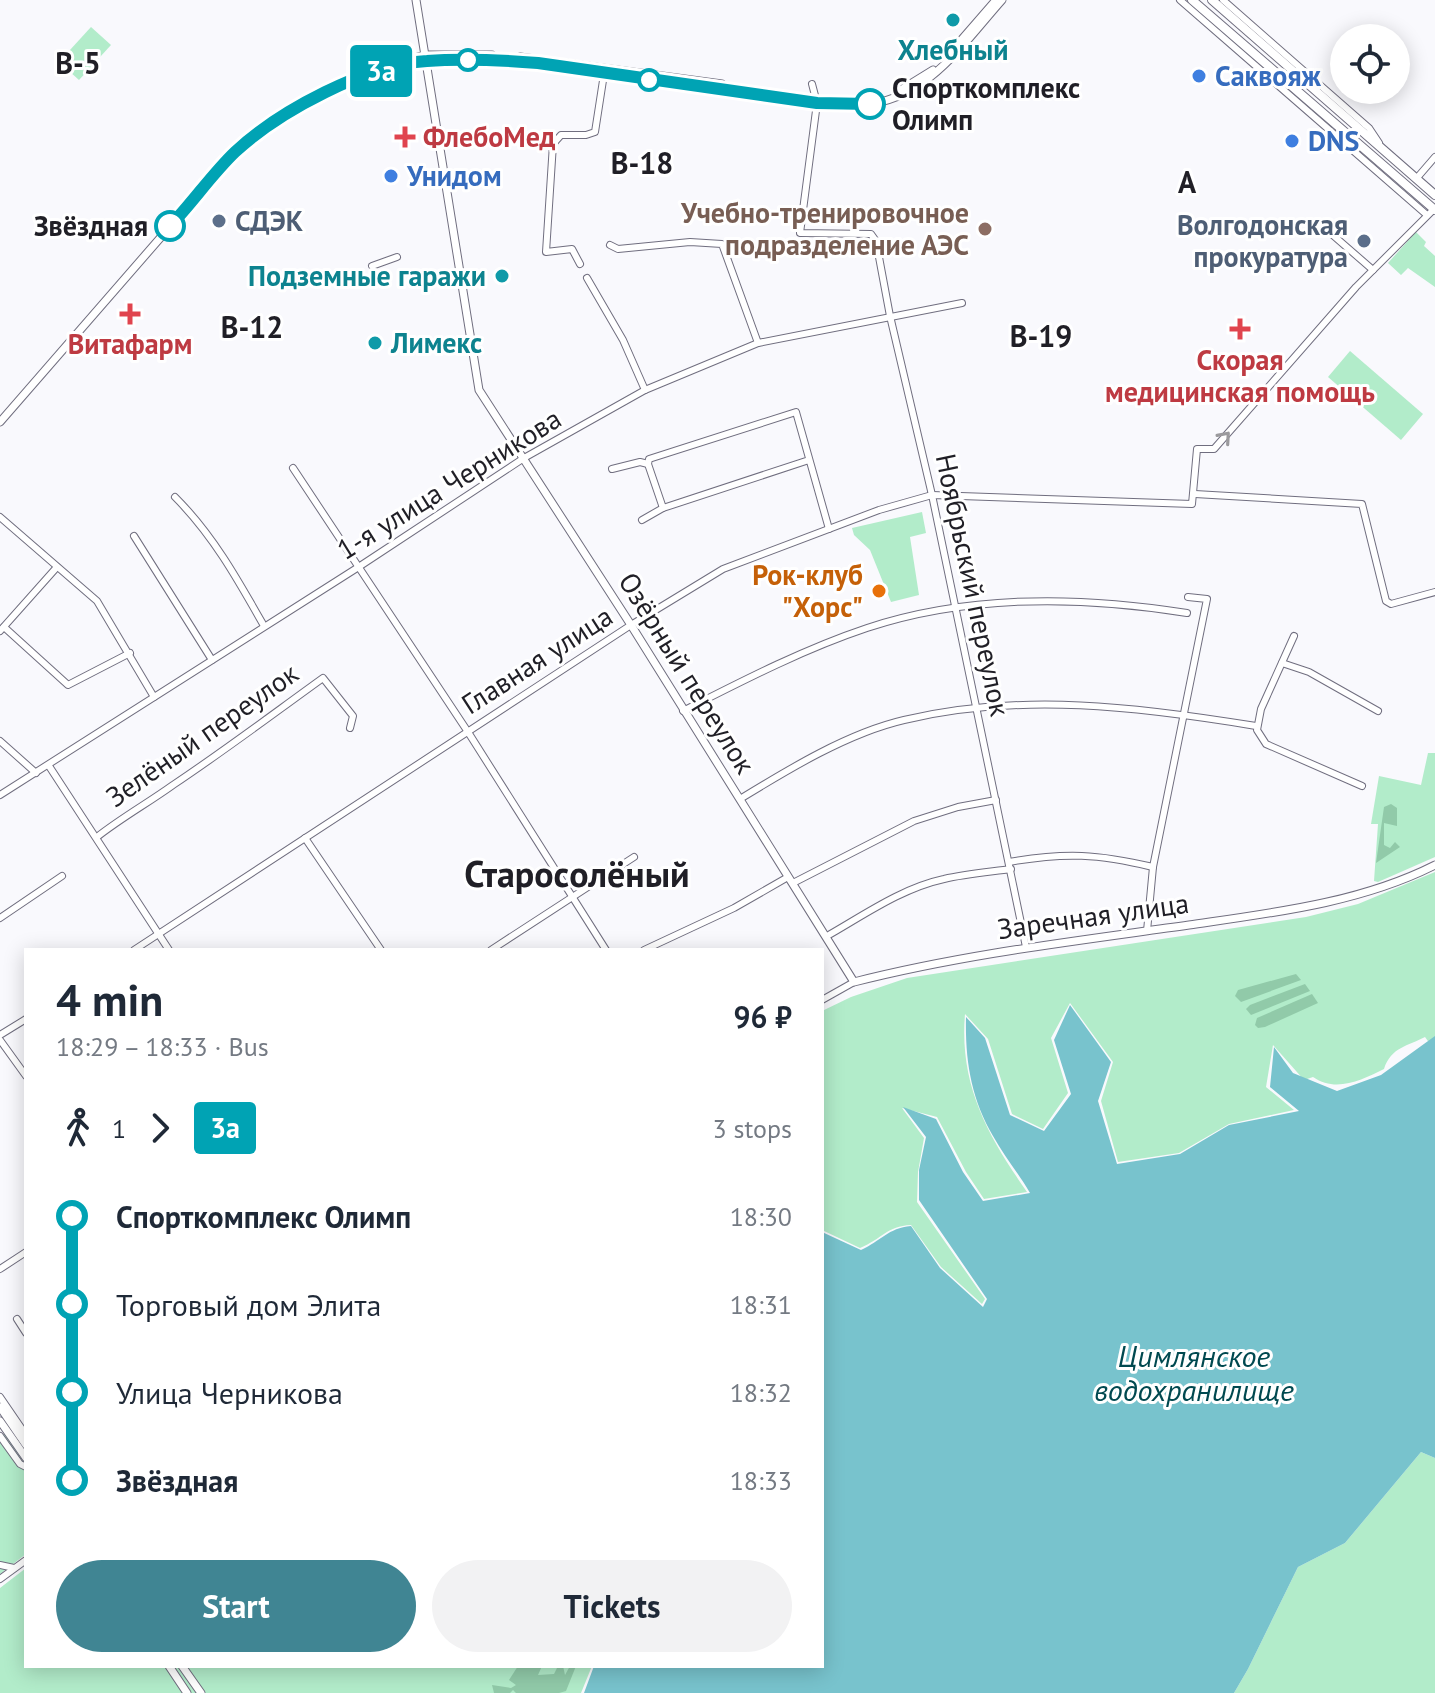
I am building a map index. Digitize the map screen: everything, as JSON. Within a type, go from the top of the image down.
[{"type":"main road","points":[[1192,0],[1432,212]]},
{"type":"main road","points":[[1212,0],[1435,195]]},
{"type":"street","points":[[415,0],[425,58]]},
{"type":"street","points":[[0,414],[166,223],[242,142],[276,116],[321,89],[384,65],[425,58],[538,58],[817,100],[861,101],[883,98],[906,88],[947,57],[996,0]]},
{"type":"street","points":[[0,422],[235,152],[278,119],[324,93],[385,69],[425,58],[525,62],[859,105],[883,102],[921,86],[950,61],[1002,0]]},
{"type":"street","points":[[1180,0],[1432,212],[1373,270],[1214,449],[1197,449],[1195,494],[1362,504],[1386,601],[1391,604],[1435,592]]},
{"type":"street","points":[[1223,0],[1369,128],[1385,153]]},
{"type":"street","name":"Озёрный переулок","points":[[425,58],[479,390],[631,625],[854,982]]},
{"type":"street","points":[[580,264],[572,249],[546,252],[553,144],[561,135],[595,132],[604,74]]},
{"type":"street","points":[[812,84],[817,100]]},
{"type":"street","name":"Ноябрьский переулок","points":[[817,100],[800,233],[871,234],[878,250],[1026,947]]},
{"type":"street","points":[[1416,179],[1435,157]]},
{"type":"street","points":[[1327,230],[1373,270]]},
{"type":"street","points":[[610,245],[618,249],[690,242],[722,244],[758,343]]},
{"type":"street","points":[[372,266],[397,257]]},
{"type":"street","points":[[587,278],[623,340],[645,390]]},
{"type":"street","name":"1-я улица Черникова","points":[[0,795],[524,458],[645,390],[758,343],[962,303]]},
{"type":"street","points":[[612,469],[648,462],[796,412],[829,529]]},
{"type":"street","points":[[642,520],[663,508],[809,460]]},
{"type":"street","points":[[648,462],[663,508]]},
{"type":"street","points":[[293,468],[468,732],[605,948]]},
{"type":"street","name":"Главная улица","points":[[137,948],[631,625],[723,569],[879,510],[932,495],[1192,504],[1195,494]]},
{"type":"street","points":[[175,497],[219,548],[264,626]]},
{"type":"street","points":[[0,517],[97,601],[154,697]]},
{"type":"street","points":[[134,536],[212,660]]},
{"type":"street","points":[[57,567],[2,629],[68,685],[130,653]]},
{"type":"street","points":[[1147,931],[1153,867],[1207,599],[1188,597]]},
{"type":"street","points":[[683,711],[756,675],[868,627],[956,608],[1087,600],[1187,613]]},
{"type":"street","points":[[1294,636],[1256,726],[1266,744],[1362,786]]},
{"type":"street","points":[[1282,663],[1309,672],[1378,711]]},
{"type":"street","name":"Зелёный переулок","points":[[97,837],[127,813],[260,726],[323,678],[353,716],[350,728]]},
{"type":"street","points":[[740,799],[779,775],[864,734],[903,720],[977,709],[1031,704],[1088,705],[1256,726]]},
{"type":"street","points":[[0,741],[36,773]]},
{"type":"street","points":[[49,766],[168,948]]},
{"type":"street","points":[[648,948],[914,821],[958,807],[996,800]]},
{"type":"street","points":[[305,838],[380,948]]},
{"type":"street","points":[[827,936],[876,907],[919,887],[1035,857],[1094,855],[1153,867]]},
{"type":"street","points":[[494,948],[634,857]]},
{"type":"street","name":"Заречная улица","points":[[824,999],[854,982],[926,964],[1263,914],[1374,889],[1435,865]]},
{"type":"street","points":[[0,918],[62,876]]},
{"type":"street","points":[[24,1020],[0,1038],[24,1073]]},
{"type":"street","points":[[0,1269],[24,1253]]},
{"type":"street","points":[[17,1319],[24,1330]]},
{"type":"street","points":[[0,1397],[24,1432]]},
{"type":"street","points":[[0,1407],[24,1442]]},
{"type":"street","points":[[0,1421],[24,1455]]},
{"type":"street","points":[[1,1439],[24,1466]]},
{"type":"street","points":[[0,1579],[24,1561]]},
{"type":"street","points":[[0,1565],[14,1568]]},
{"type":"street","points":[[170,1668],[187,1693]]},
{"type":"street","points":[[183,1668],[201,1693]]},
{"type":"green space","points":[[91,27],[111,45],[79,80],[59,62]]},
{"type":"green space","points":[[1416,232],[1426,242],[1424,246],[1435,256],[1435,287],[1408,268],[1401,275],[1388,263]]},
{"type":"green space","points":[[1350,351],[1423,414],[1401,440],[1328,377]]},
{"type":"green space","points":[[922,512],[926,533],[910,537],[919,595],[891,602],[870,550],[854,535],[852,528]]},
{"type":"green space","points":[[1428,753],[1435,753],[1435,857],[1374,881],[1378,824],[1371,824],[1379,776],[1421,785]]},
{"type":"green space","points":[[1391,804],[1397,808],[1397,826],[1384,823],[1384,845],[1390,848],[1395,842],[1400,847],[1376,863],[1384,807]]},
{"type":"green space","points":[[1435,872],[1435,1039],[1430,1044],[1425,1037],[1406,1045],[1391,1056],[1384,1069],[1358,1081],[1340,1084],[1322,1082],[1313,1077],[1304,1080],[1273,1045],[1266,1087],[1294,1110],[1229,1124],[1179,1153],[1118,1162],[1101,1101],[1113,1062],[1070,1003],[1051,1038],[1068,1093],[1043,1129],[1012,1114],[988,1039],[965,1014],[967,1064],[979,1109],[1000,1151],[1027,1192],[984,1199],[937,1117],[902,1108],[924,1138],[917,1202],[985,1299],[982,1304],[941,1267],[911,1225],[890,1230],[860,1248],[824,1231],[824,1010],[851,997],[907,978],[1306,917],[1358,904]]},
{"type":"green space","points":[[1296,974],[1301,980],[1241,1002],[1235,996],[1238,990]]},
{"type":"green space","points":[[1305,984],[1310,991],[1251,1015],[1246,1009],[1250,1005]]},
{"type":"green space","points":[[1312,994],[1318,1003],[1265,1027],[1255,1025],[1257,1018]]},
{"type":"green space","points":[[19,1423],[24,1431],[24,1556],[0,1574],[0,1437]]},
{"type":"green space","points":[[1421,1452],[1435,1458],[1435,1693],[1234,1693],[1298,1567],[1345,1543]]},
{"type":"green space","points":[[24,1570],[24,1668],[591,1668],[581,1693],[0,1693],[0,1588]]},
{"type":"green space","points":[[517,1668],[541,1668],[538,1675],[554,1674],[557,1668],[563,1668],[565,1675],[569,1668],[575,1668],[566,1691],[559,1693],[516,1693],[513,1690],[510,1693],[494,1693],[492,1685],[511,1688],[516,1685],[509,1680]]},
{"type":"water","name":"Цимлянское водохранилище","points":[[1070,1005],[1111,1062],[1098,1101],[1117,1164],[1180,1154],[1229,1125],[1299,1111],[1270,1087],[1274,1047],[1293,1073],[1337,1091],[1381,1075],[1435,1036],[1435,1458],[1421,1452],[1345,1543],[1298,1567],[1234,1693],[584,1693],[593,1668],[824,1668],[824,1233],[861,1250],[890,1232],[911,1226],[940,1268],[983,1307],[987,1299],[919,1200],[919,1170],[926,1137],[903,1107],[936,1119],[963,1172],[983,1201],[1030,1193],[997,1143],[979,1107],[968,1064],[966,1017],[985,1038],[1010,1115],[1044,1131],[1071,1094],[1054,1040]]},
{"type":"bus line","name":"3а","points":[[170,226],[235,152],[278,119],[324,93],[385,69],[423,61],[538,63],[817,103],[870,104]]},
{"type":"place","name":"Хлебный","points":[[953,20]]},
{"type":"place","name":"Саквояж","points":[[1199,76]]},
{"type":"place","name":"Спорткомплекс Олимп","points":[[870,104]]},
{"type":"place","name":"ФлебоМед","points":[[405,137]]},
{"type":"place","name":"DNS","points":[[1292,141]]},
{"type":"place","name":"Унидом","points":[[391,176]]},
{"type":"place","name":"СДЭК","points":[[219,221]]},
{"type":"place","name":"Звёздная","points":[[170,226]]},
{"type":"place","name":"Учебно-тренировочное подразделение АЭС","points":[[985,229]]},
{"type":"place","name":"Волгодонская прокуратура","points":[[1364,241]]},
{"type":"place","name":"Подземные гаражи","points":[[502,276]]},
{"type":"place","name":"Витафарм","points":[[130,314]]},
{"type":"place","name":"Скорая медицинская помощь","points":[[1240,329]]},
{"type":"place","name":"Лимекс","points":[[375,343]]},
{"type":"place","name":"Рок-клуб \"Хорс\"","points":[[879,591]]},
{"type":"district","name":"В-5","points":[[78,64]]},
{"type":"district","name":"В-18","points":[[642,164]]},
{"type":"district","name":"А","points":[[1187,183]]},
{"type":"district","name":"В-12","points":[[252,328]]},
{"type":"district","name":"В-19","points":[[1041,337]]},
{"type":"district","name":"Староcолёный","points":[[577,874]]}]
